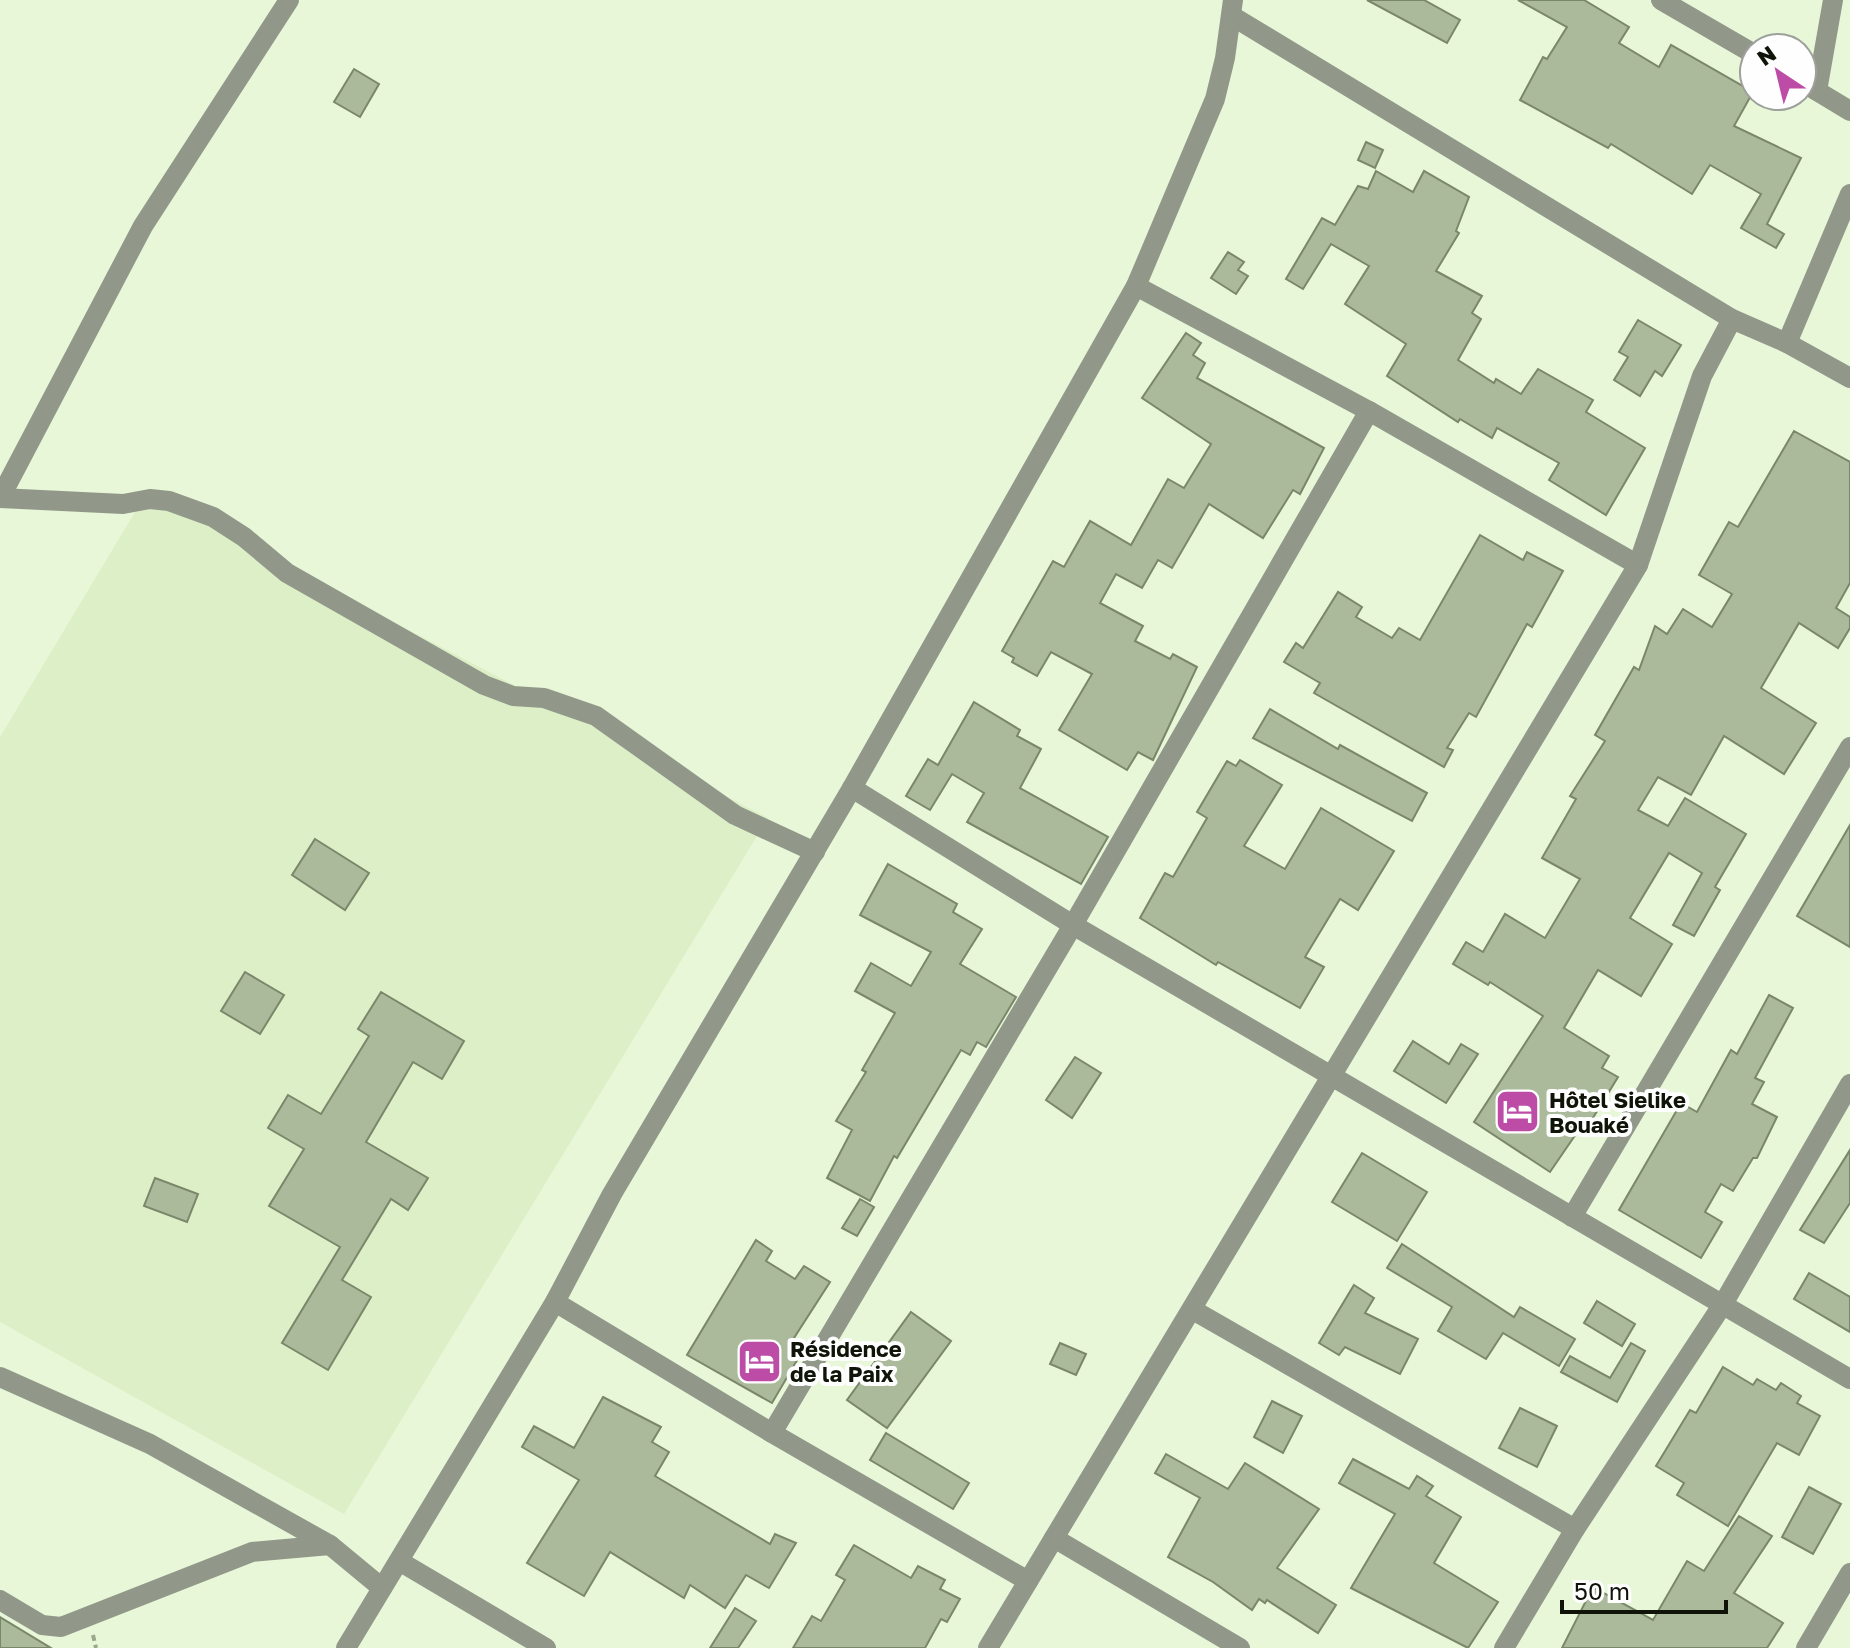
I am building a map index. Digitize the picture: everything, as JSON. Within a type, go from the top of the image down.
[{"type":"street","points":[[289,0],[143,226],[0,498],[123,504],[150,499],[169,501],[213,517],[244,537],[287,573],[484,685],[513,696],[544,698],[596,716],[735,815],[815,852]]},
{"type":"street","points":[[1661,0],[1684,6],[1738,43]]},
{"type":"street","points":[[1818,57],[1833,0]]},
{"type":"street","points":[[346,1648],[555,1302],[612,1194],[852,788],[1136,286],[1215,99],[1233,8],[1732,319],[1787,343],[1850,378]]},
{"type":"street","points":[[1818,92],[1850,111]]},
{"type":"street","points":[[1787,343],[1850,194]]},
{"type":"street","points":[[1136,286],[1369,411],[1638,565]]},
{"type":"street","points":[[988,1648],[1638,565],[1702,376],[1732,319]]},
{"type":"street","points":[[772,1433],[1073,925],[1369,411]]},
{"type":"street","points":[[1572,1217],[1842,780],[1850,747]]},
{"type":"street","points":[[852,788],[1073,925],[1850,1379]]},
{"type":"street","points":[[1504,1648],[1575,1529],[1723,1304],[1850,1084]]},
{"type":"street","points":[[555,1302],[772,1433],[1028,1581]]},
{"type":"street","points":[[1193,1310],[1575,1529]]},
{"type":"street","points":[[0,1377],[150,1444],[330,1545],[382,1588]]},
{"type":"street","points":[[1054,1538],[1240,1648]]},
{"type":"street","points":[[0,1600],[42,1625],[61,1627],[252,1552],[330,1545]]},
{"type":"street","points":[[399,1561],[546,1648]]},
{"type":"street","points":[[1806,1648],[1850,1573]]},
{"type":"shaded area","points":[[160,500],[768,818],[344,1514],[0,1322],[0,737],[138,507]]},
{"type":"building","points":[[1367,0],[1424,0],[1460,20],[1447,43]]},
{"type":"building","points":[[1518,0],[1584,0],[1629,27],[1619,43],[1659,67],[1671,45],[1738,83],[1738,112],[1742,112],[1734,126],[1801,158],[1767,224],[1784,234],[1776,248],[1741,228],[1761,194],[1710,165],[1692,194],[1611,144],[1608,148],[1520,100],[1543,57],[1547,59],[1567,27]]},
{"type":"building","points":[[354,69],[379,84],[360,117],[334,102]]},
{"type":"building","points":[[1366,142],[1383,150],[1375,168],[1358,160]]},
{"type":"building","points":[[1376,171],[1413,192],[1424,171],[1469,197],[1456,231],[1459,233],[1436,271],[1482,296],[1472,313],[1481,319],[1458,360],[1494,383],[1496,379],[1521,394],[1538,369],[1593,400],[1586,412],[1645,448],[1606,515],[1549,480],[1559,463],[1497,428],[1492,438],[1460,419],[1458,422],[1387,376],[1406,344],[1345,304],[1369,266],[1331,244],[1303,289],[1286,279],[1322,218],[1335,225],[1358,186],[1368,189]]},
{"type":"building","points":[[1228,252],[1244,262],[1238,270],[1248,276],[1236,294],[1211,278]]},
{"type":"building","points":[[1638,320],[1681,345],[1662,376],[1655,371],[1640,396],[1614,380],[1628,357],[1619,352]]},
{"type":"building","points":[[1186,333],[1201,343],[1193,355],[1205,363],[1197,378],[1324,448],[1300,494],[1293,490],[1263,538],[1209,504],[1172,568],[1158,560],[1142,588],[1116,574],[1100,603],[1143,626],[1135,641],[1170,659],[1173,654],[1197,667],[1153,760],[1138,752],[1127,770],[1059,730],[1092,674],[1051,652],[1037,676],[1012,662],[1014,658],[1002,651],[1053,561],[1064,567],[1090,521],[1131,545],[1168,479],[1184,488],[1211,444],[1142,398]]},
{"type":"building","points":[[1794,431],[1850,462],[1850,583],[1836,608],[1850,617],[1850,628],[1838,648],[1799,623],[1761,688],[1816,723],[1784,774],[1724,736],[1691,795],[1658,777],[1638,810],[1668,826],[1685,798],[1746,834],[1715,887],[1720,890],[1694,936],[1673,925],[1702,873],[1669,853],[1630,918],[1672,944],[1641,996],[1598,970],[1564,1028],[1609,1056],[1602,1068],[1618,1077],[1591,1121],[1587,1118],[1550,1172],[1474,1122],[1543,1016],[1490,982],[1488,985],[1453,964],[1466,942],[1483,952],[1505,914],[1545,938],[1580,879],[1542,858],[1576,799],[1570,796],[1605,741],[1595,735],[1634,667],[1639,670],[1655,626],[1667,634],[1683,609],[1712,627],[1732,594],[1699,575],[1729,522],[1738,527]]},
{"type":"building","points":[[1480,535],[1523,560],[1527,552],[1563,571],[1532,627],[1527,624],[1476,717],[1469,713],[1447,748],[1453,750],[1444,767],[1314,693],[1320,683],[1284,662],[1296,643],[1303,648],[1338,592],[1362,607],[1356,617],[1392,638],[1399,628],[1420,640]]},
{"type":"building","points":[[974,702],[1020,730],[1017,736],[1041,749],[1020,788],[1108,837],[1081,884],[967,822],[984,793],[952,774],[930,810],[906,796],[928,759],[938,765]]},
{"type":"building","points":[[1270,709],[1338,749],[1340,745],[1427,793],[1412,821],[1253,738]]},
{"type":"building","points":[[1240,760],[1282,785],[1244,846],[1285,869],[1321,808],[1394,851],[1358,910],[1340,899],[1305,957],[1324,967],[1300,1008],[1218,962],[1216,965],[1140,918],[1165,873],[1173,877],[1207,818],[1197,812],[1227,761],[1236,766]]},
{"type":"building","points":[[1850,825],[1850,947],[1797,916]]},
{"type":"building","points":[[315,839],[369,873],[345,910],[292,875]]},
{"type":"building","points":[[888,864],[957,904],[953,912],[982,929],[960,964],[1016,997],[986,1047],[977,1042],[970,1055],[961,1050],[897,1158],[894,1156],[870,1201],[827,1178],[852,1130],[836,1121],[866,1072],[862,1070],[895,1013],[855,991],[871,963],[911,986],[931,952],[860,915]]},
{"type":"building","points":[[245,972],[284,995],[260,1034],[221,1011]]},
{"type":"building","points":[[381,992],[464,1041],[442,1079],[413,1062],[366,1142],[428,1178],[408,1210],[391,1199],[342,1280],[371,1297],[328,1370],[282,1343],[340,1247],[269,1206],[304,1149],[268,1128],[288,1095],[321,1114],[369,1036],[358,1029]]},
{"type":"building","points":[[1769,995],[1793,1008],[1755,1078],[1764,1082],[1752,1104],[1777,1117],[1757,1158],[1753,1158],[1733,1191],[1721,1184],[1705,1212],[1722,1222],[1701,1258],[1619,1210],[1681,1103],[1697,1112],[1731,1050],[1737,1054]]},
{"type":"building","points":[[1413,1041],[1449,1064],[1461,1044],[1478,1054],[1446,1103],[1394,1071]]},
{"type":"building","points":[[1075,1057],[1101,1073],[1072,1118],[1046,1100]]},
{"type":"building","points":[[1850,1150],[1850,1203],[1824,1243],[1800,1230]]},
{"type":"building","points":[[1362,1153],[1427,1192],[1397,1241],[1332,1202]]},
{"type":"building","points":[[155,1178],[198,1194],[187,1222],[144,1206]]},
{"type":"building","points":[[860,1199],[874,1207],[857,1236],[842,1228]]},
{"type":"building","points":[[756,1240],[772,1251],[766,1261],[795,1279],[804,1266],[830,1282],[794,1338],[806,1345],[772,1403],[687,1355]]},
{"type":"building","points":[[1402,1244],[1514,1317],[1520,1307],[1575,1339],[1559,1366],[1503,1333],[1486,1359],[1438,1331],[1452,1307],[1387,1268]]},
{"type":"building","points":[[1809,1273],[1850,1297],[1850,1332],[1794,1299]]},
{"type":"building","points":[[1354,1285],[1374,1298],[1365,1313],[1418,1339],[1400,1374],[1345,1347],[1339,1355],[1319,1343]]},
{"type":"building","points":[[1597,1301],[1635,1324],[1622,1346],[1584,1323]]},
{"type":"building","points":[[911,1312],[951,1341],[887,1428],[847,1400]]},
{"type":"building","points":[[1060,1343],[1086,1354],[1076,1375],[1050,1364]]},
{"type":"building","points":[[1631,1343],[1645,1351],[1617,1402],[1561,1372],[1570,1356],[1610,1378]]},
{"type":"building","points":[[1723,1367],[1753,1385],[1757,1379],[1776,1390],[1781,1383],[1801,1396],[1797,1403],[1820,1416],[1799,1455],[1777,1443],[1728,1526],[1677,1495],[1684,1483],[1656,1466],[1690,1410],[1696,1413]]},
{"type":"building","points":[[603,1397],[661,1427],[652,1442],[669,1452],[655,1476],[770,1544],[775,1534],[796,1543],[769,1588],[746,1575],[725,1608],[690,1585],[684,1598],[610,1552],[584,1596],[527,1563],[579,1480],[522,1447],[534,1426],[574,1448]]},
{"type":"building","points":[[1272,1401],[1302,1416],[1283,1453],[1254,1437]]},
{"type":"building","points":[[1520,1408],[1557,1426],[1537,1467],[1499,1448]]},
{"type":"building","points":[[886,1433],[969,1483],[953,1509],[870,1460]]},
{"type":"building","points":[[1166,1454],[1228,1489],[1245,1463],[1319,1509],[1277,1568],[1336,1605],[1318,1633],[1267,1600],[1265,1603],[1259,1599],[1252,1610],[1213,1582],[1168,1557],[1200,1498],[1155,1473]]},
{"type":"building","points":[[1353,1459],[1409,1489],[1417,1476],[1433,1486],[1426,1496],[1461,1517],[1434,1563],[1498,1602],[1468,1648],[1351,1588],[1395,1514],[1339,1483]]},
{"type":"building","points":[[1809,1487],[1841,1504],[1813,1554],[1782,1537]]},
{"type":"building","points":[[1739,1516],[1772,1536],[1734,1593],[1783,1623],[1767,1648],[1562,1648],[1593,1587],[1653,1620],[1687,1561],[1704,1571]]},
{"type":"building","points":[[854,1545],[911,1578],[918,1566],[945,1580],[940,1589],[960,1599],[947,1622],[941,1619],[925,1648],[793,1648],[812,1616],[821,1621],[845,1580],[836,1575]]},
{"type":"building","points":[[735,1608],[756,1621],[738,1648],[710,1648]]},
{"type":"building","points":[[0,1617],[51,1648],[0,1648]]},
{"type":"place","name":"Hôtel Sielike Bouaké","points":[[1518,1112]]},
{"type":"place","name":"Résidence de la Paix","points":[[759,1361]]}]
